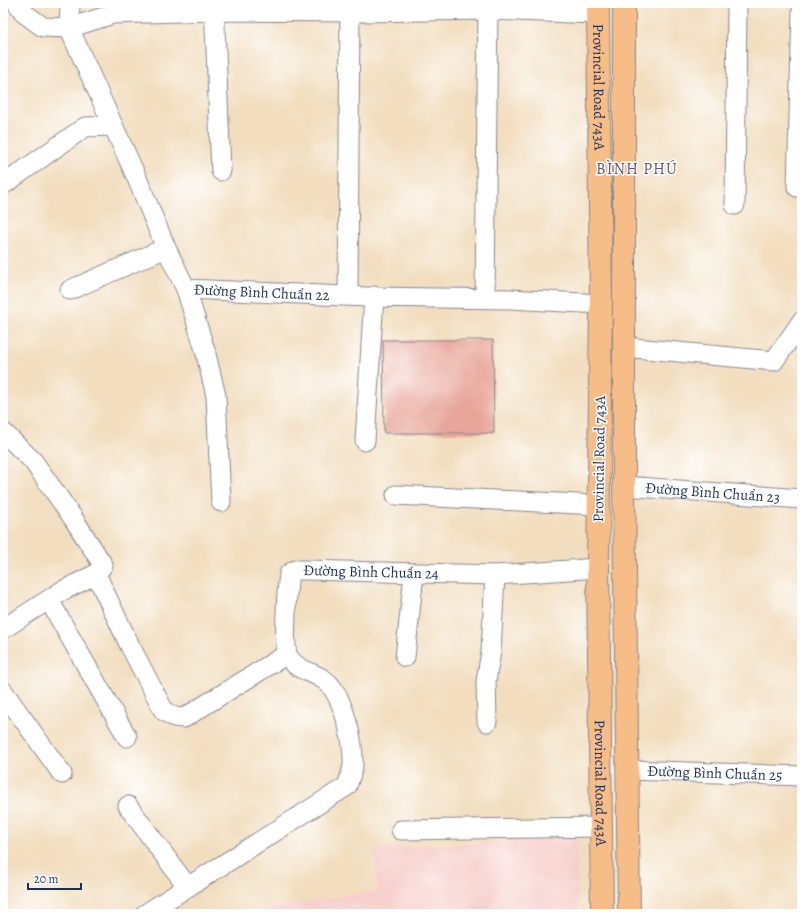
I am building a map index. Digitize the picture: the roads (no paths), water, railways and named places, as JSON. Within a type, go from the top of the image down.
[{"type":"main road","name":"Provincial Road 743A","points":[[624,3],[624,486],[629,914]]},
{"type":"main road","name":"Provincial Road 743A","points":[[598,8],[601,304],[598,568],[602,914]]},
{"type":"main road","points":[[599,446],[624,446]]},
{"type":"street","points":[[17,3],[26,14],[43,27],[69,28],[113,14],[144,8],[598,8]]},
{"type":"street","points":[[69,28],[70,3]]},
{"type":"street","points":[[735,205],[737,3]]},
{"type":"street","points":[[214,7],[220,172]]},
{"type":"street","points":[[348,296],[350,7]]},
{"type":"street","points":[[485,298],[488,7]]},
{"type":"street","points":[[797,187],[802,10]]},
{"type":"street","name":"Đường Bình Chuẩn 22","points":[[69,28],[166,248],[186,289],[348,296],[485,298],[601,304]]},
{"type":"street","points":[[3,185],[85,127],[113,126]]},
{"type":"street","points":[[70,290],[166,248]]},
{"type":"street","points":[[186,289],[205,350],[216,396],[220,502]]},
{"type":"street","points":[[365,440],[374,296]]},
{"type":"street","points":[[624,347],[774,361],[802,321]]},
{"type":"street","points":[[3,432],[33,461],[73,518],[103,565],[96,574],[62,591],[3,628]]},
{"type":"street","name":"Đường Bình Chuẩn 23","points":[[624,486],[802,499]]},
{"type":"street","points":[[396,495],[598,505]]},
{"type":"street","name":"Đường Bình Chuẩn 24","points":[[287,654],[286,591],[289,574],[295,570],[495,575],[598,568]]},
{"type":"street","points":[[96,574],[130,646],[164,710],[174,717],[184,718],[287,654],[295,665],[324,679],[333,687],[344,711],[349,736],[353,766],[347,786],[145,914]]},
{"type":"street","points":[[405,657],[414,574]]},
{"type":"street","points":[[487,722],[486,681],[491,652],[495,575]]},
{"type":"street","points":[[49,600],[127,737]]},
{"type":"street","points":[[3,691],[62,774]]},
{"type":"street","name":"Đường Bình Chuẩn 25","points":[[628,770],[802,776]]},
{"type":"street","points":[[128,806],[187,886]]},
{"type":"street","points":[[401,830],[601,827]]},
{"type":"district","name":"BÌNH PHÚ","points":[[637,168]]}]
